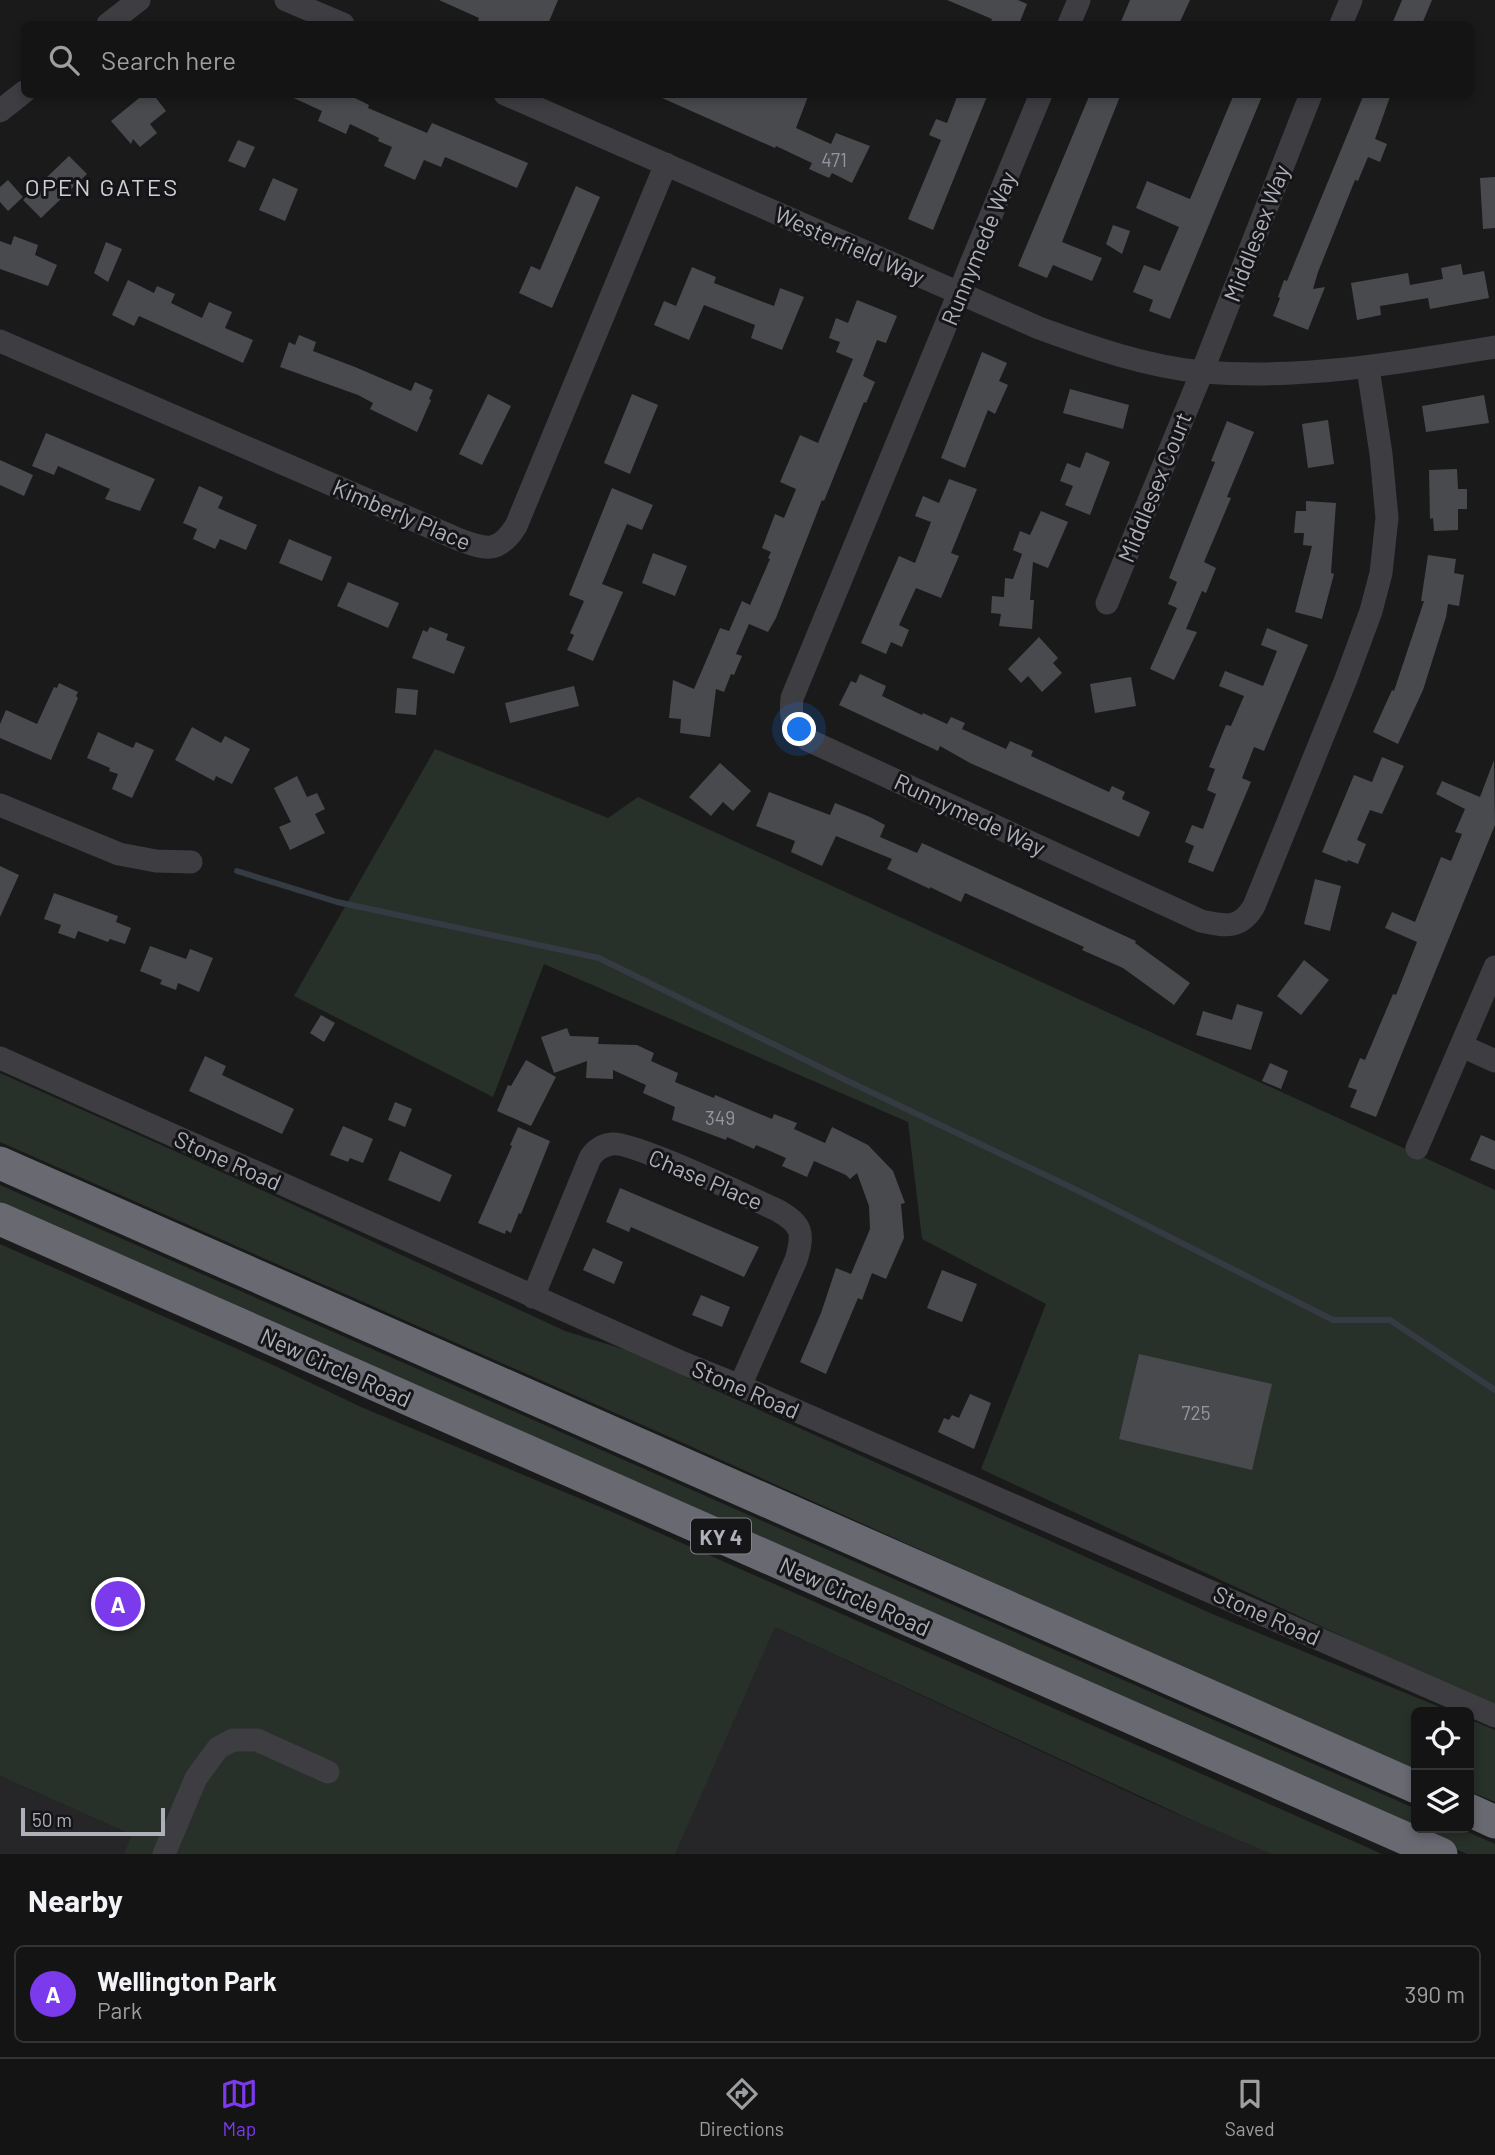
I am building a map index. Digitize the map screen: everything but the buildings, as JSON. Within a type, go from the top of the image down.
[{"type":"highway","name":"KY 4","points":[[0,1163],[1411,1785]]},
{"type":"highway","name":"New Circle Road","points":[[0,1219],[1441,1854]]},
{"type":"highway","points":[[1474,1812],[1495,1822]]},
{"type":"street","points":[[112,21],[139,0]]},
{"type":"street","points":[[286,0],[336,21]]},
{"type":"street","points":[[1070,21],[1079,0]]},
{"type":"street","points":[[1341,21],[1351,0]]},
{"type":"street","points":[[0,111],[21,94]]},
{"type":"street","name":"Westerfield Way","points":[[514,98],[1039,328],[1095,348],[1202,372],[1272,373],[1368,368],[1495,347]]},
{"type":"street","name":"Runnymede Way","points":[[1039,98],[792,698],[792,724],[808,740],[1201,921],[1220,925],[1243,921],[1254,906],[1371,611],[1381,573],[1387,518],[1368,368]]},
{"type":"street","name":"Middlesex Way","points":[[1202,372],[1309,98]]},
{"type":"street","name":"Kimberly Place","points":[[0,341],[460,540],[496,547],[508,538],[516,526],[666,164]]},
{"type":"street","name":"Middlesex Court","points":[[1107,603],[1202,372]]},
{"type":"street","points":[[0,805],[120,854],[156,861],[191,862]]},
{"type":"street","points":[[1417,1148],[1495,967]]},
{"type":"street","points":[[1462,1046],[1495,1061]]},
{"type":"street","name":"Stone Road","points":[[0,1058],[533,1297],[1495,1716]]},
{"type":"street","name":"Chase Place","points":[[533,1297],[593,1153],[614,1143],[653,1156],[778,1210],[791,1217],[798,1226],[802,1241],[796,1260],[740,1386]]},
{"type":"street","points":[[163,1854],[196,1779],[218,1748],[233,1740],[257,1740],[328,1772]]},
{"type":"shaded area","points":[[435,749],[608,818],[638,797],[1495,1190],[1495,1707],[981,1469],[1046,1304],[922,1239],[908,1122],[544,964],[493,1097],[294,996]]},
{"type":"shaded area","points":[[0,1073],[266,1192],[565,1331],[626,1350],[1217,1616],[1440,1707],[1411,1707],[1411,1767],[0,1142]]},
{"type":"shaded area","points":[[0,1185],[1411,1807],[1411,1829],[0,1205]]},
{"type":"shaded area","points":[[0,1244],[271,1364],[361,1407],[610,1511],[1382,1854],[1271,1854],[775,1627],[675,1854],[124,1854],[132,1835],[0,1776]]},
{"type":"shaded area","points":[[775,1627],[1152,1803],[1271,1854],[0,1854],[0,1776],[132,1835]]},
{"type":"shaded area","points":[[1474,1721],[1495,1730],[1495,1802],[1474,1793]]},
{"type":"shaded area","points":[[1420,1833],[1470,1833],[1495,1844],[1495,1854],[1467,1854]]},
{"type":"waterway","points":[[237,871],[337,902],[599,958],[1085,1194],[1333,1320],[1390,1320],[1495,1390]]},
{"type":"place","name":"Wellington Park","points":[[118,1604]]},
{"type":"district","name":"OPEN GATES","points":[[102,186]]}]
